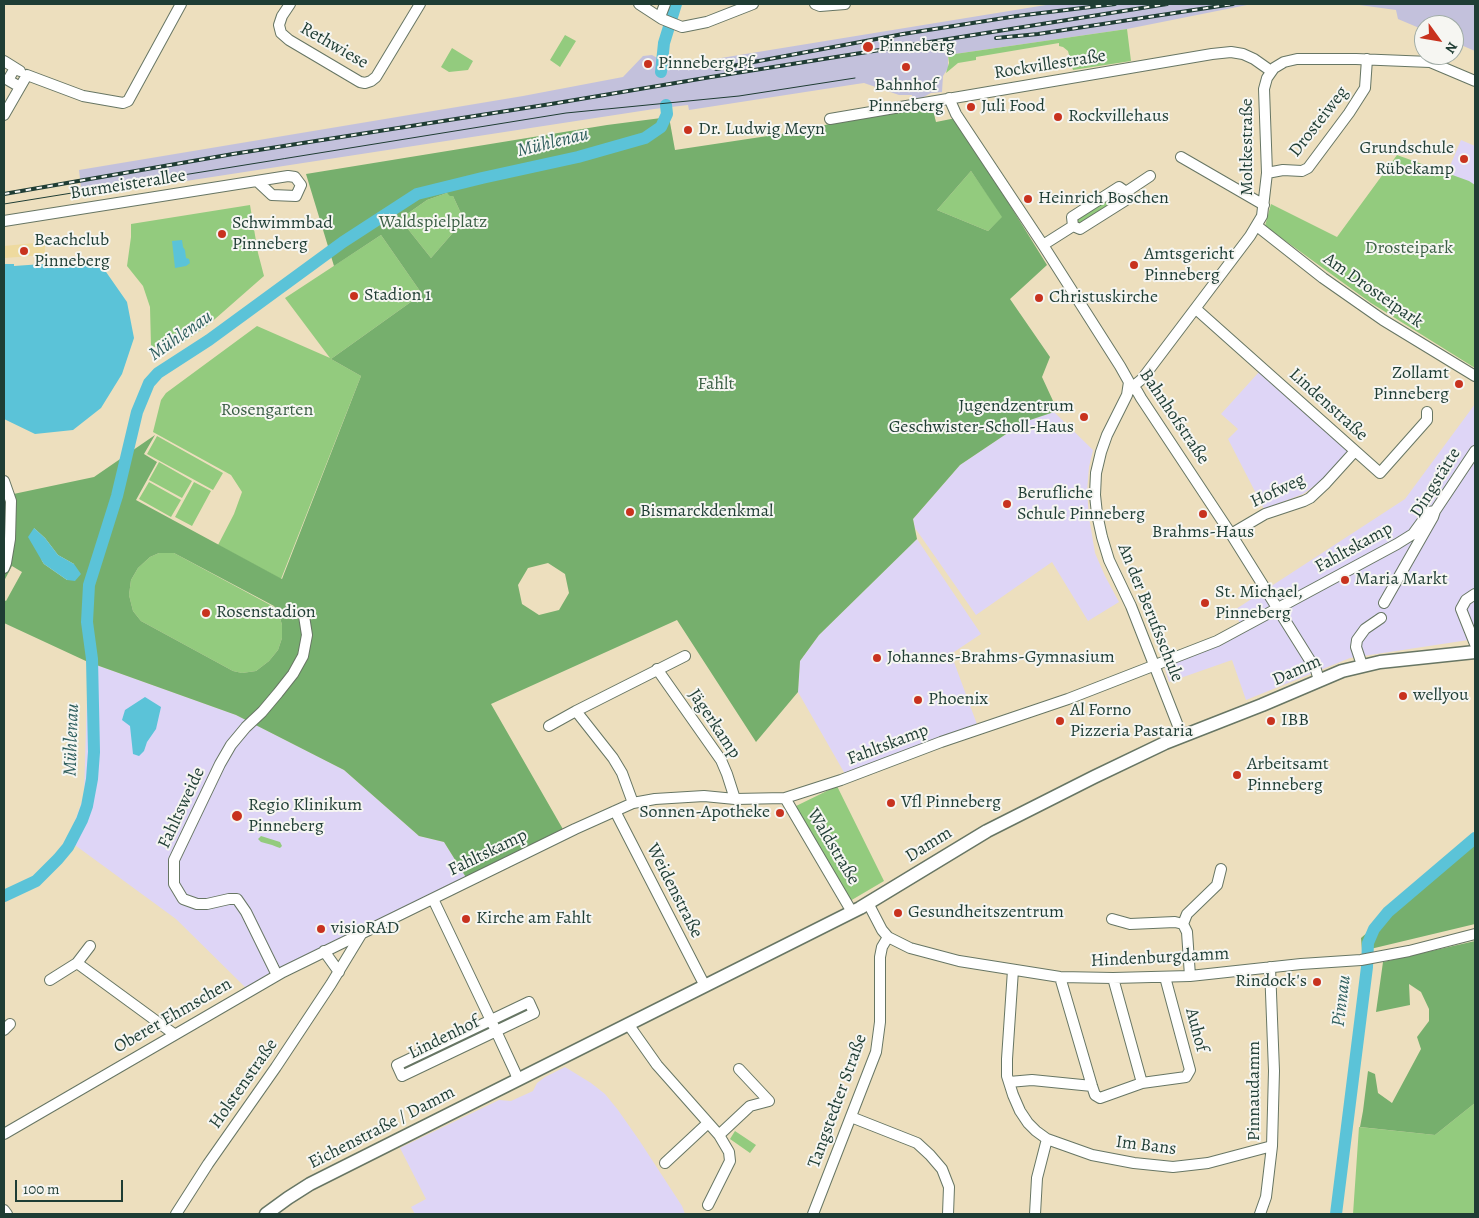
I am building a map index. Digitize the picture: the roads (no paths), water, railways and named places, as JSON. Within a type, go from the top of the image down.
[{"type":"main road","name":"Damm","points":[[552,1063],[868,904],[947,854],[1015,816],[1094,776],[1182,736],[1262,706],[1319,680],[1362,665],[1389,660],[1475,652]]},
{"type":"main road","name":"Eichenstraße / Damm","points":[[266,1214],[310,1184],[552,1063]]},
{"type":"street","points":[[4,61],[27,75],[83,96],[123,103],[128,101],[181,4]]},
{"type":"street","name":"Rethwiese","points":[[290,4],[279,25],[281,33],[289,40],[360,82],[365,83],[376,77],[420,4]]},
{"type":"street","points":[[639,4],[661,18],[682,27],[707,22],[753,4]]},
{"type":"street","points":[[661,18],[665,4]]},
{"type":"street","points":[[816,4],[820,6],[845,4]]},
{"type":"street","name":"Rockvillestraße","points":[[830,119],[1223,53],[1238,53],[1248,56],[1271,71]]},
{"type":"street","points":[[1271,71],[1280,63],[1292,59],[1367,59],[1430,62],[1475,80]]},
{"type":"street","name":"Drosteiweg","points":[[1267,173],[1283,170],[1302,171],[1308,168],[1365,88],[1367,59]]},
{"type":"street","points":[[15,68],[8,80],[20,87]]},
{"type":"street","name":"Moltkestraße","points":[[1129,386],[1136,384],[1142,379],[1257,226],[1262,216],[1267,173],[1264,93],[1266,81],[1271,71]]},
{"type":"street","points":[[4,114],[27,75]]},
{"type":"street","name":"Bahnhofstraße","points":[[949,98],[956,114],[1123,370],[1129,386],[1137,391],[1231,534],[1283,605],[1316,670],[1319,680]]},
{"type":"street","points":[[1181,157],[1264,205]]},
{"type":"street","points":[[1126,192],[1150,176]]},
{"type":"street","name":"Burmeisterallee","points":[[4,221],[257,181]]},
{"type":"street","points":[[1073,226],[1072,217],[1119,187],[1126,192]]},
{"type":"street","points":[[1073,226],[1080,229],[1126,200],[1126,192]]},
{"type":"street","points":[[1043,245],[1073,226]]},
{"type":"street","name":"Am Drosteipark","points":[[1257,226],[1323,278],[1383,320],[1475,376]]},
{"type":"street","name":"Lindenstraße","points":[[1196,308],[1380,473],[1427,420],[1427,412]]},
{"type":"street","name":"An der Berufsschule","points":[[1129,386],[1127,395],[1107,435],[1101,452],[1096,473],[1095,496],[1097,514],[1110,560],[1131,606],[1182,736]]},
{"type":"street","name":"Hofweg","points":[[1231,534],[1265,514],[1310,498],[1355,451]]},
{"type":"street","name":"Dingstätte","points":[[1384,603],[1411,560],[1425,530],[1433,517],[1438,514],[1475,451]]},
{"type":"street","points":[[4,481],[11,501],[10,539],[4,568]]},
{"type":"street","name":"Fahltskamp","points":[[1413,534],[1429,512],[1438,514]]},
{"type":"street","name":"Fahltskamp","points":[[362,932],[633,803],[655,799],[704,796],[735,799],[785,798],[841,780],[941,742],[1068,699],[1217,641],[1413,534],[1425,530]]},
{"type":"street","points":[[1475,594],[1466,600],[1461,609],[1475,644]]},
{"type":"street","name":"Fahltsweide","points":[[278,975],[246,912],[237,899],[207,904],[196,904],[183,899],[174,884],[174,860],[231,745],[278,693],[293,674],[303,656],[306,635],[304,616]]},
{"type":"street","points":[[1362,665],[1356,647],[1357,640],[1365,629],[1381,618]]},
{"type":"street","points":[[549,726],[685,656]]},
{"type":"street","name":"Jägerkamp","points":[[657,670],[721,760],[728,774],[735,799]]},
{"type":"street","points":[[576,711],[613,758],[622,773],[633,803]]},
{"type":"street","name":"Waldstraße","points":[[785,798],[852,912]]},
{"type":"street","name":"Weidenstraße","points":[[615,811],[705,986]]},
{"type":"street","points":[[1190,976],[1187,932],[1183,924],[1187,914],[1217,885],[1221,869]]},
{"type":"street","name":"Lindenhof","points":[[432,899],[518,1080]]},
{"type":"street","points":[[868,904],[882,930],[888,937]]},
{"type":"street","points":[[1112,919],[1130,924],[1175,922],[1183,924]]},
{"type":"street","name":"Oberer Ehmschen","points":[[4,1134],[278,975],[362,932]]},
{"type":"street","name":"Holstenstraße","points":[[176,1214],[339,972],[362,932]]},
{"type":"street","name":"Hindenburgdamm","points":[[888,937],[924,952],[959,961],[1060,977],[1113,978],[1190,976],[1376,958],[1475,934]]},
{"type":"street","name":"Tangstedter Straße","points":[[812,1214],[871,1066],[879,1037],[880,957],[882,947],[888,937]]},
{"type":"street","points":[[50,980],[77,963],[90,946]]},
{"type":"street","points":[[324,951],[339,972]]},
{"type":"street","points":[[77,963],[174,1034]]},
{"type":"street","name":"Pinnaudamm","points":[[1260,1214],[1266,1198],[1272,1146],[1274,1071],[1270,967]]},
{"type":"street","name":"Im Bans","points":[[1013,970],[1007,1076],[1013,1095],[1028,1123],[1036,1131],[1047,1138],[1092,1155],[1134,1163],[1173,1167],[1208,1163],[1272,1146]]},
{"type":"street","points":[[1060,977],[1092,1086]]},
{"type":"street","name":"Auhof","points":[[1009,1082],[1032,1080],[1092,1086],[1095,1095],[1100,1098],[1142,1083],[1186,1077],[1190,1070],[1165,977]]},
{"type":"street","points":[[1113,978],[1142,1083]]},
{"type":"street","name":"Lindenhof","points":[[529,1002],[534,1013],[496,1031],[402,1076],[397,1065],[529,1002]]},
{"type":"street","points":[[628,1024],[656,1066],[719,1136],[729,1152],[730,1161],[708,1205]]},
{"type":"street","points":[[719,1136],[750,1106],[769,1100],[740,1069]]},
{"type":"street","points":[[851,1117],[917,1143],[930,1155],[942,1169],[949,1187],[948,1214]]},
{"type":"street","points":[[665,1163],[708,1124]]},
{"type":"street","points":[[1035,1214],[1037,1178],[1047,1138]]},
{"type":"street","points":[[4,1210],[7,1214]]},
{"type":"water","points":[[182,240],[186,258],[189,259],[190,263],[186,266],[175,268],[172,241]]},
{"type":"water","points":[[71,262],[104,269],[127,302],[134,338],[122,374],[101,408],[73,430],[35,434],[4,419],[4,264],[14,264],[14,266]]},
{"type":"water","points":[[34,528],[45,538],[58,555],[74,564],[81,574],[75,581],[67,580],[44,564],[28,537]]},
{"type":"water","points":[[145,697],[161,707],[156,729],[147,742],[144,751],[139,756],[133,754],[130,726],[122,720],[125,710]]},
{"type":"waterway","name":"Mühlenau","points":[[661,72],[664,43],[676,4]]},
{"type":"waterway","name":"Mühlenau","points":[[4,896],[36,881],[58,859],[68,847],[87,806],[94,752],[92,659],[87,622],[89,585],[117,496],[137,412],[149,383],[158,373],[209,340],[343,242],[417,194],[578,157],[645,138],[661,127],[667,114],[666,105]]},
{"type":"waterway","name":"Pinnau","points":[[1336,1214],[1367,967],[1368,943],[1374,929],[1388,912],[1475,838]]},
{"type":"tram line","points":[[4,204],[566,113],[739,96],[855,78]]},
{"type":"railway","points":[[716,69],[903,34],[1017,16],[1115,4]]},
{"type":"railway","points":[[4,194],[233,154],[1167,4]]},
{"type":"railway","points":[[996,38],[1038,34],[1233,4]]},
{"type":"place","name":"Pinneberg","points":[[868,47]]},
{"type":"place","name":"Pinneberg Pf","points":[[648,64]]},
{"type":"place","name":"Bahnhof Pinneberg","points":[[906,67]]},
{"type":"place","name":"Juli Food","points":[[971,107]]},
{"type":"place","name":"Rockvillehaus","points":[[1058,117]]},
{"type":"place","name":"Dr. Ludwig Meyn","points":[[688,130]]},
{"type":"place","name":"Grundschule Rübekamp","points":[[1464,159]]},
{"type":"place","name":"Heinrich Boschen","points":[[1028,199]]},
{"type":"place","name":"Schwimmbad Pinneberg","points":[[222,234]]},
{"type":"place","name":"Beachclub Pinneberg","points":[[24,251]]},
{"type":"place","name":"Amtsgericht Pinneberg","points":[[1134,265]]},
{"type":"place","name":"Stadion 1","points":[[354,296]]},
{"type":"place","name":"Christuskirche","points":[[1039,298]]},
{"type":"place","name":"Zollamt Pinneberg","points":[[1459,384]]},
{"type":"place","name":"Jugendzentrum Geschwister-Scholl-Haus","points":[[1084,417]]},
{"type":"place","name":"Berufliche Schule Pinneberg","points":[[1007,504]]},
{"type":"place","name":"Bismarckdenkmal","points":[[630,512]]},
{"type":"place","name":"Brahms-Haus","points":[[1203,514]]},
{"type":"place","name":"Maria Markt","points":[[1345,580]]},
{"type":"place","name":"St. Michael, Pinneberg","points":[[1205,603]]},
{"type":"place","name":"Rosenstadion","points":[[206,613]]},
{"type":"place","name":"Johannes-Brahms-Gymnasium","points":[[877,658]]},
{"type":"place","name":"wellyou","points":[[1403,696]]},
{"type":"place","name":"Phoenix","points":[[918,700]]},
{"type":"place","name":"Al Forno Pizzeria Pastaria","points":[[1060,721]]},
{"type":"place","name":"IBB","points":[[1271,721]]},
{"type":"place","name":"Arbeitsamt Pinneberg","points":[[1237,775]]},
{"type":"place","name":"Vfl Pinneberg","points":[[891,803]]},
{"type":"place","name":"Sonnen-Apotheke","points":[[780,813]]},
{"type":"place","name":"Regio Klinikum Pinneberg","points":[[237,816]]},
{"type":"place","name":"Gesundheitszentrum","points":[[898,913]]},
{"type":"place","name":"Kirche am Fahlt","points":[[466,919]]},
{"type":"place","name":"visioRAD","points":[[321,929]]},
{"type":"place","name":"Rindock's","points":[[1317,982]]},
{"type":"park label","name":"Waldspielplatz","points":[[433,223]]},
{"type":"park label","name":"Drosteipark","points":[[1409,249]]},
{"type":"park label","name":"Fahlt","points":[[716,385]]},
{"type":"park label","name":"Rosengarten","points":[[267,411]]}]
